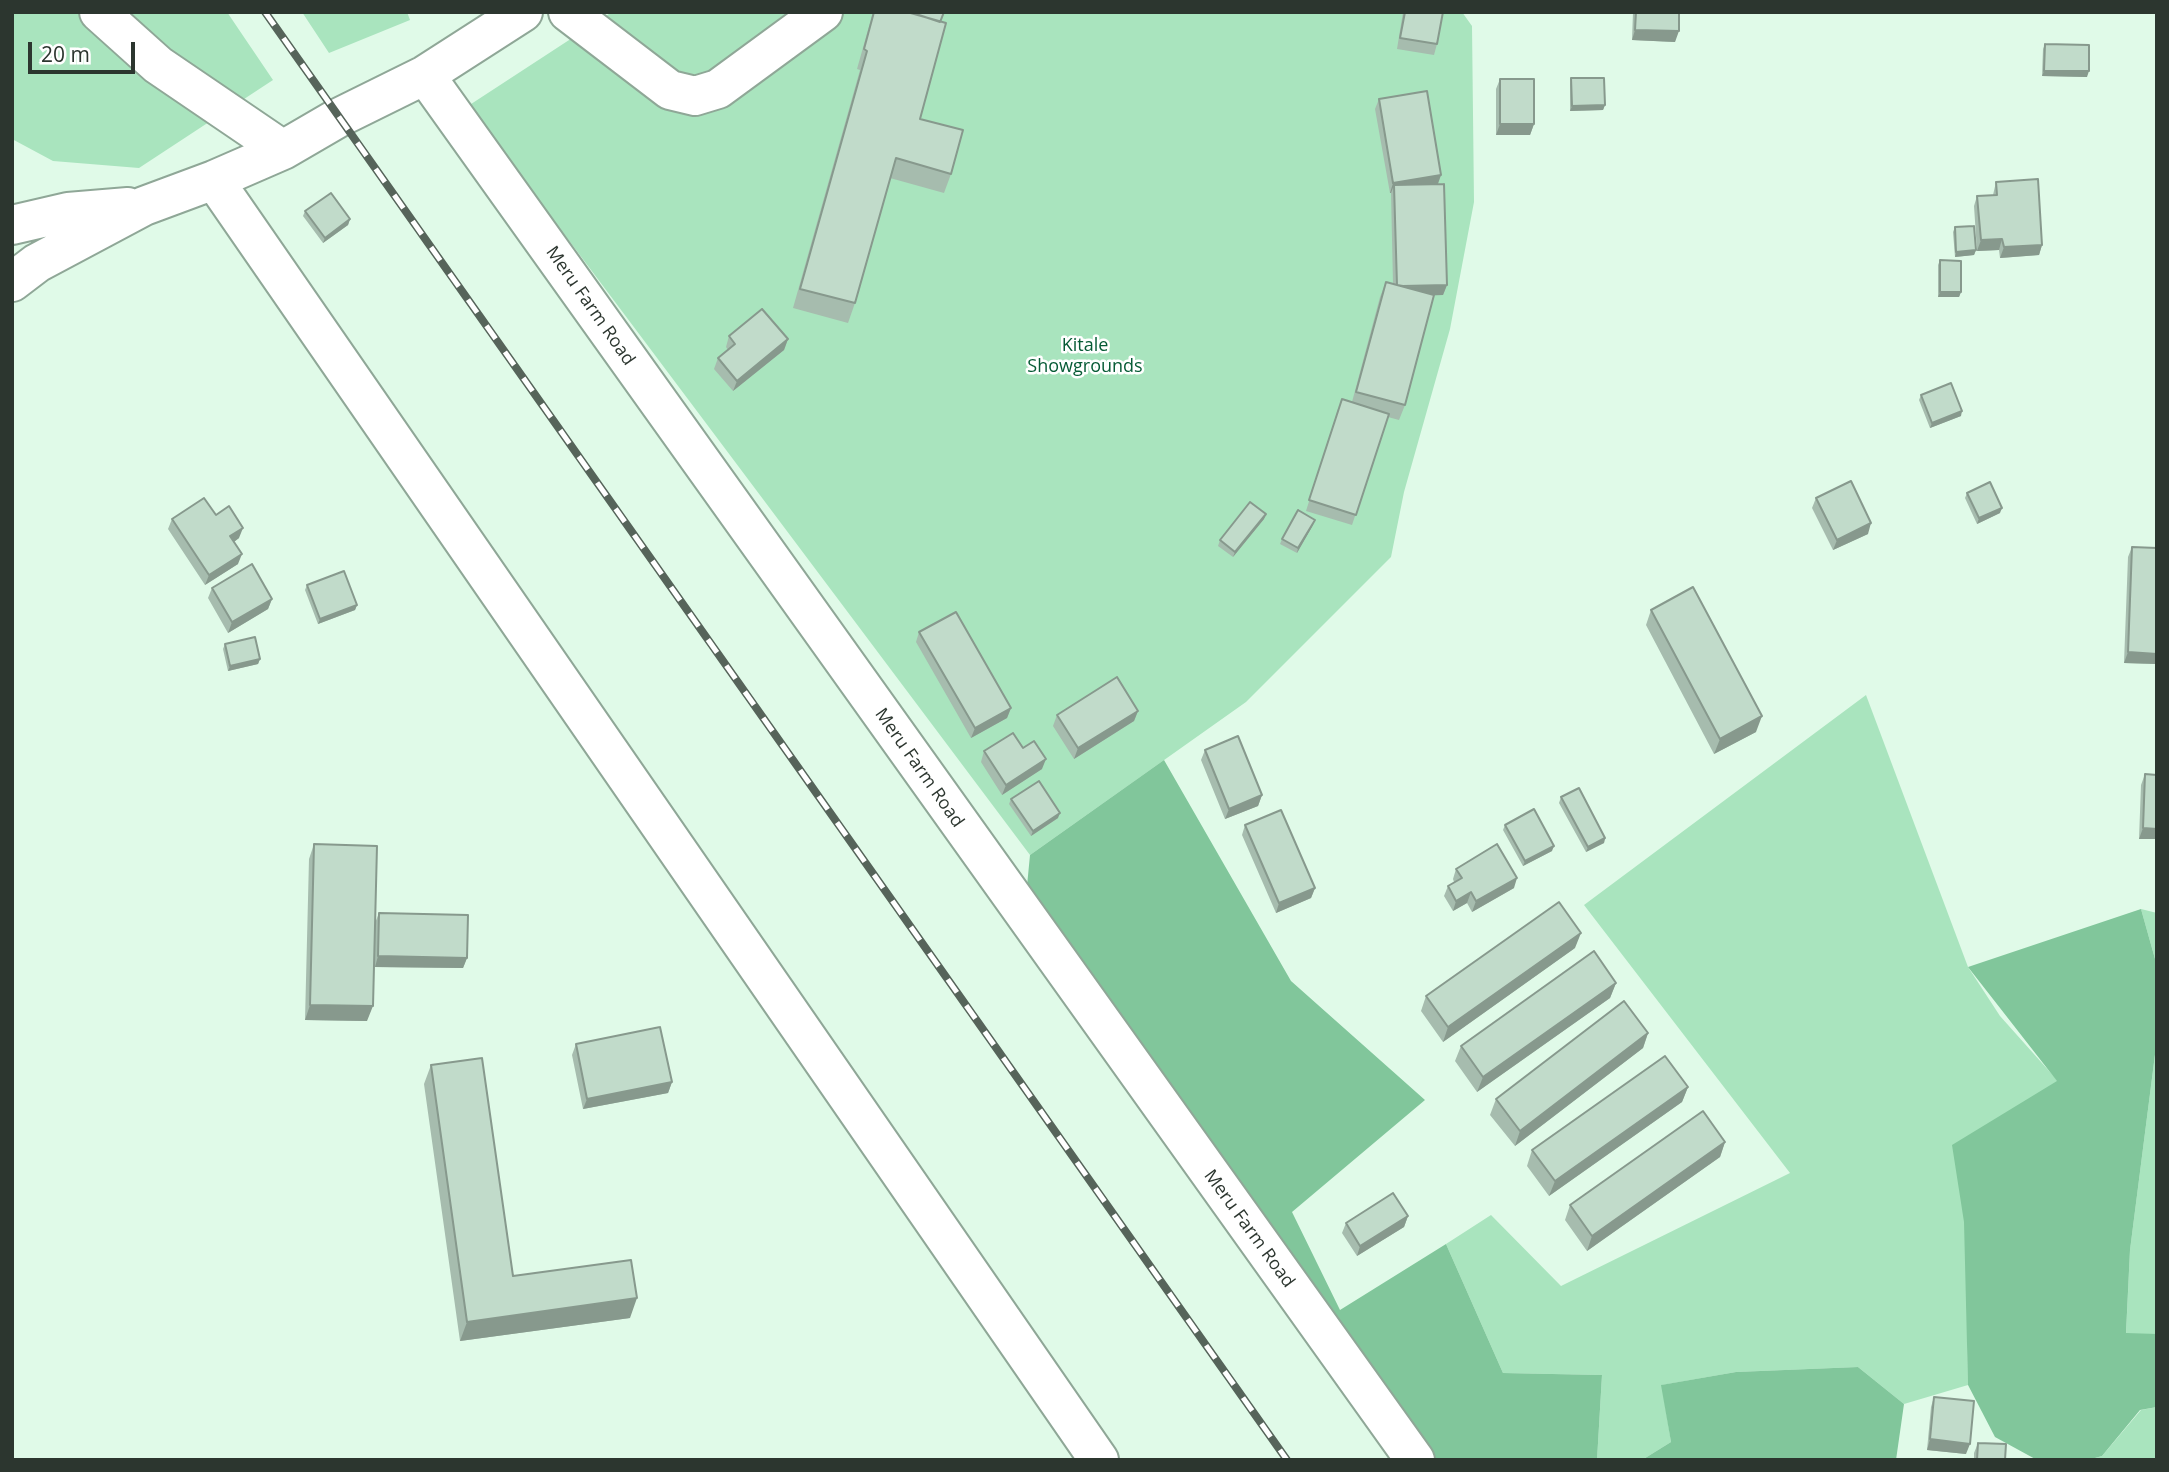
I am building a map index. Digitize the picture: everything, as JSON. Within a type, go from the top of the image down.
[{"type":"street","points":[[99,12],[158,65],[283,150]]},
{"type":"street","points":[[12,282],[37,263],[144,206],[283,150],[338,118],[425,75],[523,12]]},
{"type":"street","points":[[568,12],[670,90],[695,96],[718,89],[823,12]]},
{"type":"street","name":"Meru Farm Road","points":[[425,75],[1415,1460]]},
{"type":"street","points":[[214,180],[1099,1460]]},
{"type":"street","points":[[12,225],[68,212],[144,206]]},
{"type":"green space","points":[[12,12],[227,12],[273,80],[139,168],[53,161],[12,139]]},
{"type":"green space","points":[[302,12],[407,12],[410,20],[329,53]]},
{"type":"green space","name":"Kitale Showgrounds","points":[[612,12],[1462,12],[1472,26],[1474,202],[1450,329],[1404,492],[1391,557],[1246,702],[1030,855],[468,106]]},
{"type":"green space","points":[[1866,695],[1968,967],[2000,1016],[2058,1081],[1966,1235],[1968,1385],[1904,1404],[1858,1367],[1736,1372],[1662,1385],[1671,1442],[1642,1460],[1597,1460],[1602,1375],[1503,1373],[1446,1244],[1491,1215],[1561,1286],[1790,1173],[1584,905]]},
{"type":"green space","points":[[1164,760],[1291,981],[1425,1100],[1292,1212],[1340,1310],[1446,1244],[1503,1373],[1602,1375],[1597,1460],[1431,1460],[1027,886],[1030,855]]},
{"type":"green space","points":[[2141,909],[2157,913],[2157,966]]},
{"type":"green space","points":[[2141,909],[2157,966],[2157,1039],[2130,1250],[2126,1333],[2157,1334],[2157,1407],[2140,1410],[2102,1456],[2088,1460],[2037,1460],[1995,1437],[1968,1385],[1964,1222],[1952,1145],[2057,1081],[1968,967]]},
{"type":"green space","points":[[2157,1039],[2157,1334],[2126,1334],[2130,1250]]},
{"type":"green space","points":[[1858,1367],[1904,1404],[1896,1460],[1642,1460],[1671,1442],[1661,1385],[1736,1372]]},
{"type":"green space","points":[[2157,1407],[2157,1460],[2088,1460],[2102,1456],[2141,1410]]},
{"type":"building","points":[[874,12],[907,12],[946,23],[920,119],[963,130],[951,174],[896,158],[855,303],[800,289],[867,51],[864,49]]},
{"type":"building","points":[[910,12],[944,12],[940,22]]},
{"type":"building","points":[[1405,12],[1443,12],[1437,44],[1400,38]]},
{"type":"building","points":[[1636,12],[1679,12],[1679,31],[1635,30]]},
{"type":"building","points":[[2045,44],[2089,45],[2089,71],[2044,71]]},
{"type":"building","points":[[1571,78],[1604,78],[1605,105],[1572,106]]},
{"type":"building","points":[[1500,79],[1534,79],[1534,124],[1500,124]]},
{"type":"building","points":[[1427,91],[1441,175],[1393,183],[1379,99]]},
{"type":"building","points":[[2038,179],[2042,245],[2004,247],[2002,239],[1981,240],[1977,196],[1997,195],[1996,182]]},
{"type":"building","points":[[1444,184],[1447,285],[1397,285],[1394,185]]},
{"type":"building","points":[[331,193],[350,219],[325,238],[305,211]]},
{"type":"building","points":[[1974,226],[1976,250],[1956,252],[1955,227]]},
{"type":"building","points":[[1940,260],[1961,261],[1961,292],[1940,292]]},
{"type":"building","points":[[1386,282],[1434,295],[1405,405],[1356,392]]},
{"type":"building","points":[[762,309],[788,339],[737,381],[718,358],[735,344],[729,336]]},
{"type":"building","points":[[1951,383],[1962,411],[1932,423],[1921,395]]},
{"type":"building","points":[[1342,399],[1389,414],[1356,515],[1309,500]]},
{"type":"building","points":[[1851,481],[1871,523],[1837,540],[1816,498]]},
{"type":"building","points":[[1990,482],[2002,508],[1979,518],[1967,493]]},
{"type":"building","points":[[204,498],[216,515],[229,506],[243,528],[230,536],[242,554],[209,575],[172,519]]},
{"type":"building","points":[[1250,502],[1266,514],[1235,552],[1220,540]]},
{"type":"building","points":[[1298,510],[1315,520],[1298,548],[1282,539]]},
{"type":"building","points":[[2132,547],[2157,548],[2157,654],[2128,652]]},
{"type":"building","points":[[252,564],[272,599],[232,622],[212,588]]},
{"type":"building","points":[[344,571],[357,605],[320,619],[307,585]]},
{"type":"building","points":[[1693,587],[1762,716],[1720,739],[1651,610]]},
{"type":"building","points":[[956,612],[1011,708],[975,728],[919,632]]},
{"type":"building","points":[[255,637],[260,659],[230,666],[225,644]]},
{"type":"building","points":[[1117,677],[1138,711],[1078,748],[1057,715]]},
{"type":"building","points":[[1013,733],[1023,748],[1034,741],[1046,759],[1006,785],[984,751]]},
{"type":"building","points":[[1238,736],[1262,795],[1229,809],[1205,750]]},
{"type":"building","points":[[2145,774],[2157,775],[2157,829],[2143,828]]},
{"type":"building","points":[[1039,781],[1060,813],[1033,831],[1011,799]]},
{"type":"building","points":[[1579,788],[1605,838],[1588,847],[1561,797]]},
{"type":"building","points":[[1534,809],[1554,846],[1525,861],[1505,825]]},
{"type":"building","points":[[1281,810],[1315,888],[1279,903],[1245,825]]},
{"type":"building","points":[[314,844],[377,846],[373,1006],[310,1005]]},
{"type":"building","points":[[1497,844],[1517,878],[1476,901],[1471,892],[1456,901],[1448,886],[1462,878],[1456,869]]},
{"type":"building","points":[[1559,902],[1581,933],[1448,1027],[1426,996]]},
{"type":"building","points":[[379,913],[468,915],[467,958],[378,956]]},
{"type":"building","points":[[1594,951],[1616,983],[1483,1077],[1461,1046]]},
{"type":"building","points":[[1624,1001],[1648,1033],[1520,1131],[1496,1099]]},
{"type":"building","points":[[660,1027],[672,1082],[587,1099],[576,1044]]},
{"type":"building","points":[[1665,1056],[1688,1087],[1555,1181],[1532,1150]]},
{"type":"building","points":[[482,1058],[513,1276],[631,1260],[637,1298],[467,1322],[431,1065]]},
{"type":"building","points":[[1703,1111],[1725,1142],[1592,1236],[1570,1205]]},
{"type":"building","points":[[1393,1193],[1408,1216],[1360,1246],[1346,1223]]},
{"type":"building","points":[[1934,1397],[1974,1401],[1970,1444],[1930,1439]]},
{"type":"building","points":[[1978,1443],[2006,1444],[2005,1460],[1977,1460]]},
{"type":"railway","points":[[265,12],[1287,1460]]}]
